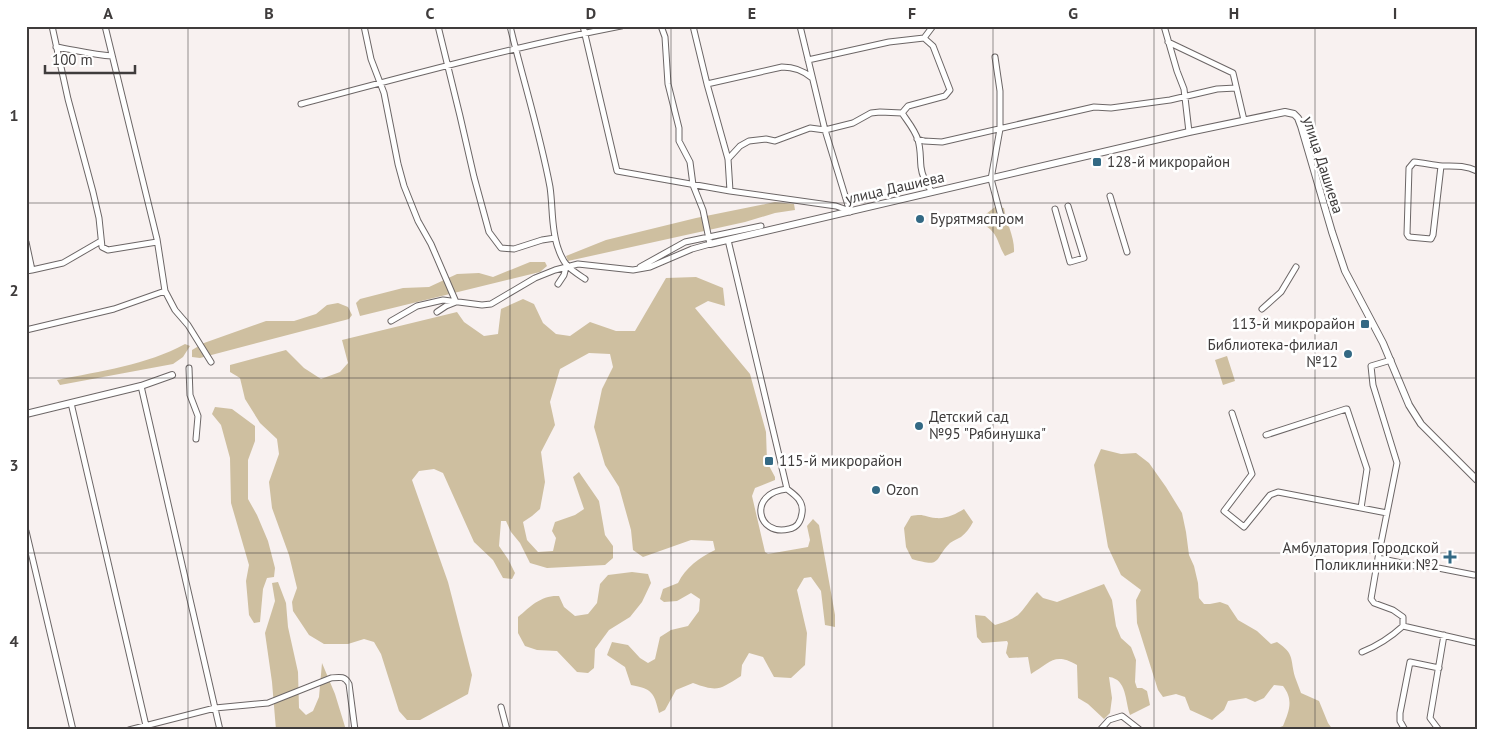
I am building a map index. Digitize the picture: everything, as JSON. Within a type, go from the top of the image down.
[{"type":"street","points":[[52,26],[68,99],[94,192],[102,247],[108,250],[157,242]]},
{"type":"street","points":[[104,26],[157,242],[165,291],[175,310],[188,325],[211,362]]},
{"type":"street","points":[[364,26],[371,59],[381,83],[387,105],[404,186],[418,221],[431,244],[456,302],[437,312]]},
{"type":"street","points":[[438,26],[446,65],[489,232],[501,248],[514,249],[555,238]]},
{"type":"street","points":[[510,26],[550,188],[555,238],[558,249],[566,267],[585,279]]},
{"type":"street","points":[[583,26],[617,171],[730,191],[836,206],[850,212]]},
{"type":"street","points":[[301,104],[446,65],[621,26]]},
{"type":"street","points":[[662,26],[665,37],[668,84],[679,128],[679,140],[690,162],[693,184],[703,210],[709,241]]},
{"type":"street","points":[[693,26],[728,158],[730,191]]},
{"type":"street","points":[[800,26],[824,130],[850,212]]},
{"type":"street","points":[[924,38],[932,26]]},
{"type":"street","points":[[1164,26],[1185,96],[1189,132]]},
{"type":"street","points":[[808,60],[889,42],[924,38],[933,46],[950,90],[945,96],[908,106],[902,113]]},
{"type":"street","points":[[1168,42],[1233,73],[1244,120]]},
{"type":"street","points":[[56,47],[79,50],[97,56],[112,56]]},
{"type":"street","points":[[995,57],[1000,91],[1000,129],[991,179],[1002,220]]},
{"type":"street","points":[[707,84],[791,67],[805,72],[812,78]]},
{"type":"street","points":[[917,139],[942,142],[1094,107],[1121,107],[1170,100],[1217,89],[1236,88]]},
{"type":"street","name":"улица Дашиева","points":[[391,321],[417,306],[442,300],[482,305],[491,304],[535,278],[578,264],[633,270],[650,267],[709,241],[728,240],[1189,132],[1291,112],[1298,118],[1345,271],[1391,360],[1409,405],[1421,424],[1477,480]]},
{"type":"street","points":[[728,158],[740,146],[749,141],[766,139],[775,141],[810,128],[824,130],[853,124],[871,113],[902,113]]},
{"type":"street","points":[[902,113],[917,139],[921,154],[921,168],[932,192]]},
{"type":"street","points":[[1441,166],[1433,235],[1431,239],[1410,237],[1407,234],[1408,168],[1414,162],[1441,166],[1453,165],[1477,170]]},
{"type":"street","points":[[1110,196],[1127,252]]},
{"type":"street","points":[[1055,209],[1070,262],[1084,258],[1068,206]]},
{"type":"street","points":[[633,270],[685,242],[709,241],[761,226]]},
{"type":"street","points":[[728,240],[786,489],[798,497],[803,507],[801,519],[793,528],[782,531],[770,528],[762,520],[761,508],[766,497],[776,490],[786,489]]},
{"type":"street","points":[[26,242],[29,271],[63,263],[101,241]]},
{"type":"street","points":[[558,284],[564,275],[566,267]]},
{"type":"street","points":[[1262,309],[1281,292],[1296,267]]},
{"type":"street","points":[[26,330],[114,309],[165,291]]},
{"type":"street","points":[[1391,360],[1371,366],[1373,385],[1397,462],[1378,558],[1372,601],[1399,613],[1403,617],[1404,626]]},
{"type":"street","points":[[189,368],[190,395],[198,416],[196,439]]},
{"type":"street","points":[[26,414],[141,386],[172,375]]},
{"type":"street","points":[[141,386],[220,730]]},
{"type":"street","points":[[71,403],[146,728]]},
{"type":"street","points":[[1266,435],[1348,409],[1367,469],[1361,508]]},
{"type":"street","points":[[1232,413],[1252,474],[1224,511],[1244,528],[1270,496],[1278,492],[1387,513]]},
{"type":"street","points":[[26,531],[73,730]]},
{"type":"street","points":[[1378,558],[1420,567],[1428,566],[1474,575]]},
{"type":"street","points":[[1362,652],[1380,644],[1404,626],[1477,643]]},
{"type":"street","points":[[1439,730],[1430,718],[1444,635]]},
{"type":"street","points":[[1405,730],[1400,721],[1400,713],[1410,662],[1439,668]]},
{"type":"street","points":[[129,730],[146,728],[215,708],[268,703],[332,678],[340,677],[347,680],[349,684],[355,730]]},
{"type":"street","points":[[501,707],[507,730]]},
{"type":"street","points":[[1100,730],[1109,720],[1122,716],[1140,730]]},
{"type":"shaded area","points":[[775,202],[794,204],[795,210],[568,261],[566,256],[606,240],[696,218]]},
{"type":"shaded area","points":[[995,207],[1004,208],[1013,241],[1014,252],[1005,256],[996,236],[986,226],[986,214]]},
{"type":"shaded area","points":[[530,262],[545,262],[547,266],[540,272],[360,316],[356,303],[360,299],[403,288],[429,287],[457,274],[479,273],[493,277]]},
{"type":"shaded area","points":[[696,277],[723,288],[725,306],[708,301],[695,308],[750,374],[766,432],[767,462],[775,480],[755,488],[752,496],[765,552],[768,554],[808,547],[810,540],[807,526],[813,519],[819,525],[835,615],[835,627],[825,625],[821,591],[811,577],[804,578],[797,590],[807,633],[805,665],[791,678],[774,677],[763,657],[749,653],[742,665],[741,676],[723,687],[708,688],[693,683],[676,690],[665,710],[659,713],[655,700],[648,690],[631,685],[625,667],[607,655],[612,642],[628,645],[640,658],[648,663],[655,659],[660,637],[671,630],[688,626],[699,611],[700,599],[691,593],[677,601],[664,602],[660,599],[663,589],[678,583],[685,572],[704,556],[715,550],[713,541],[691,540],[643,557],[633,550],[631,530],[619,487],[605,465],[594,427],[602,389],[613,367],[610,354],[589,353],[560,369],[550,402],[555,425],[541,452],[545,482],[540,509],[523,522],[527,540],[538,552],[553,551],[556,538],[552,531],[555,522],[575,515],[584,509],[573,477],[579,472],[599,501],[605,535],[613,546],[613,558],[605,565],[547,568],[530,563],[506,521],[501,521],[499,546],[515,573],[512,579],[503,578],[493,560],[474,542],[443,473],[434,469],[419,471],[412,480],[448,582],[472,675],[468,694],[420,720],[407,720],[399,711],[381,654],[374,642],[364,639],[348,644],[324,644],[309,635],[293,611],[292,602],[297,588],[289,555],[272,508],[269,482],[279,454],[277,439],[260,423],[245,399],[240,378],[230,372],[230,365],[286,350],[304,368],[321,379],[340,372],[348,363],[342,340],[457,312],[464,322],[484,336],[498,334],[501,309],[523,299],[534,304],[543,323],[556,334],[570,336],[590,322],[616,331],[635,331],[666,278]]},
{"type":"shaded area","points":[[338,303],[348,307],[352,315],[349,319],[200,358],[192,357],[192,350],[204,343],[266,321],[294,321],[316,314],[327,305]]},
{"type":"shaded area","points":[[185,344],[190,346],[183,357],[173,364],[60,385],[57,380],[139,362]]},
{"type":"shaded area","points":[[1227,356],[1235,381],[1223,385],[1215,360]]},
{"type":"shaded area","points":[[215,407],[232,409],[255,426],[255,441],[248,460],[248,499],[268,541],[275,568],[274,577],[267,578],[263,589],[260,622],[254,623],[249,615],[246,581],[249,565],[231,503],[230,458],[221,425],[212,414]]},
{"type":"shaded area","points":[[1101,449],[1121,454],[1136,453],[1149,463],[1182,513],[1189,555],[1198,583],[1199,598],[1204,604],[1220,602],[1228,605],[1238,620],[1257,631],[1271,644],[1277,642],[1283,646],[1291,657],[1301,693],[1319,701],[1333,730],[1272,730],[1283,726],[1289,710],[1288,696],[1283,686],[1274,685],[1264,698],[1255,702],[1246,698],[1228,701],[1224,710],[1212,720],[1190,710],[1185,697],[1176,694],[1163,697],[1158,690],[1137,623],[1136,600],[1141,590],[1121,575],[1108,547],[1094,465]]},
{"type":"shaded area","points":[[964,509],[973,522],[965,534],[950,543],[936,561],[929,563],[912,559],[906,547],[904,528],[911,516],[922,515],[943,518]]},
{"type":"shaded area","points":[[632,572],[648,574],[651,583],[642,602],[630,617],[609,630],[595,649],[594,668],[588,673],[577,672],[557,651],[537,650],[525,646],[518,633],[518,617],[537,602],[547,597],[559,596],[564,607],[575,616],[588,614],[597,603],[600,584],[608,575]]},
{"type":"shaded area","points":[[278,582],[286,603],[288,627],[298,672],[299,708],[306,715],[313,711],[319,697],[322,663],[335,694],[346,730],[276,730],[265,633],[275,601],[272,583]]},
{"type":"shaded area","points":[[1104,584],[1112,600],[1116,626],[1121,638],[1131,647],[1136,660],[1135,682],[1137,688],[1147,691],[1150,705],[1130,715],[1122,686],[1115,679],[1109,677],[1112,698],[1110,713],[1104,719],[1088,704],[1078,698],[1077,665],[1063,659],[1057,659],[1031,674],[1028,657],[1009,658],[1006,653],[1007,641],[982,643],[977,637],[975,615],[985,616],[995,625],[1018,615],[1037,592],[1043,598],[1057,602]]},
{"type":"place","name":"128-й микрорайон","points":[[1097,162]]},
{"type":"place","name":"Бурятмяспром","points":[[920,219]]},
{"type":"place","name":"113-й микрорайон","points":[[1365,324]]},
{"type":"place","name":"Библиотека-филиал №12","points":[[1348,354]]},
{"type":"place","name":"Детский сад №95 \"Рябинушка\"","points":[[919,426]]},
{"type":"place","name":"115-й микрорайон","points":[[769,461]]},
{"type":"place","name":"Ozon","points":[[876,490]]},
{"type":"place","name":"Амбулатория Городской Поликлинники №2","points":[[1450,557]]}]
